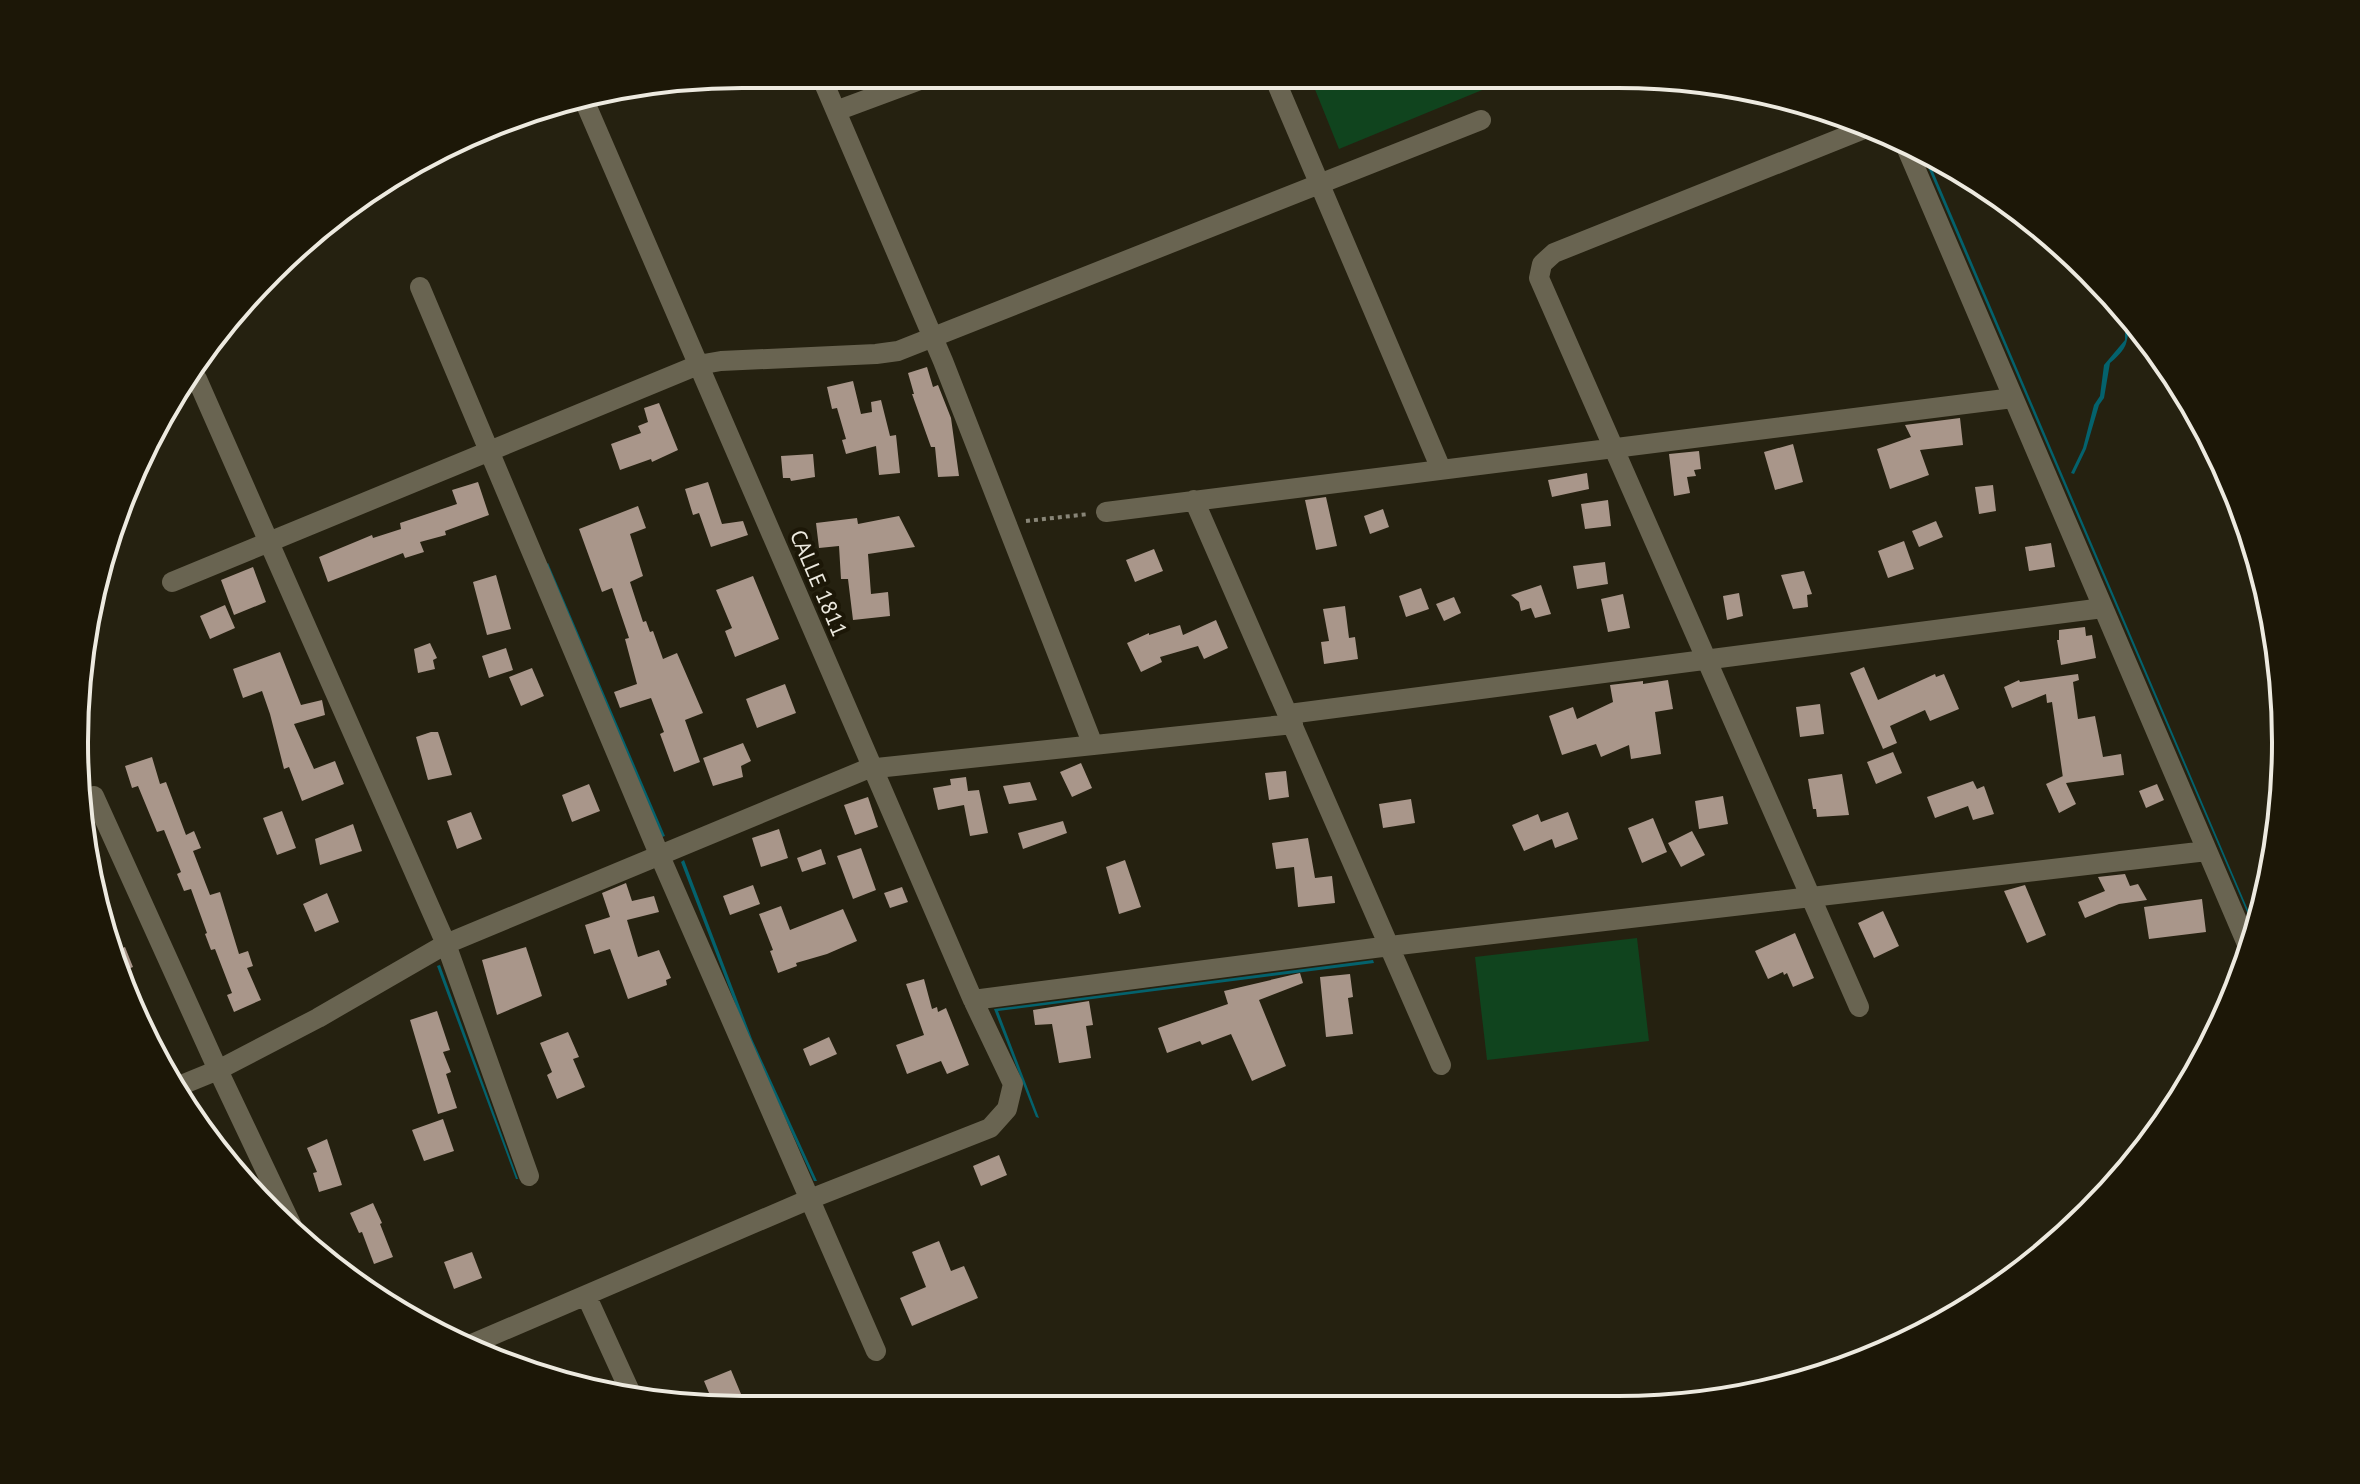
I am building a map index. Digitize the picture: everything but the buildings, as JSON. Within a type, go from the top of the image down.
[{"type":"street","points":[[826,88],[933,337],[1093,745]]},
{"type":"street","points":[[836,111],[898,88]]},
{"type":"street","points":[[1279,88],[1441,469]]},
{"type":"street","name":"CALLE 1811","points":[[587,107],[973,1000],[1013,1084],[1007,1109],[990,1128],[810,1199]]},
{"type":"street","points":[[172,582],[698,365],[898,351],[1481,120]]},
{"type":"street","points":[[1854,133],[1554,253],[1542,264],[1539,278],[1859,1007]]},
{"type":"street","points":[[1910,157],[2243,934]]},
{"type":"street","points":[[420,287],[659,854],[876,1351]]},
{"type":"street","points":[[197,380],[446,944],[529,1176]]},
{"type":"street","points":[[1106,512],[2013,398]]},
{"type":"street","points":[[1194,500],[1441,1065]]},
{"type":"street","points":[[185,1084],[218,1070],[318,1018],[446,944],[872,768],[1093,745],[2103,608]]},
{"type":"street","points":[[94,796],[283,1207]]},
{"type":"street","points":[[973,1000],[1390,946],[2207,851]]},
{"type":"street","points":[[480,1341],[810,1199]]},
{"type":"street","points":[[586,1295],[627,1385]]},
{"type":"path","points":[[1008,523],[1106,512]]},
{"type":"green space","points":[[1314,88],[1487,88],[1339,149]]},
{"type":"green space","points":[[1637,938],[1649,1041],[1487,1060],[1475,957]]},
{"type":"water","points":[[1928,166],[1932,169],[2249,916]]},
{"type":"water","points":[[2125,329],[2128,333],[2126,342],[2110,363],[2104,398],[2086,449],[2074,474],[2071,473],[2083,448],[2094,405],[2100,396],[2104,365],[2125,340]]},
{"type":"water","points":[[548,563],[665,836],[662,837]]},
{"type":"water","points":[[684,860],[752,1039],[817,1181],[814,1181],[749,1040],[681,862]]},
{"type":"water","points":[[1373,960],[1374,963],[998,1011],[1039,1118],[994,1009]]},
{"type":"water","points":[[440,965],[518,1179],[437,966]]}]
